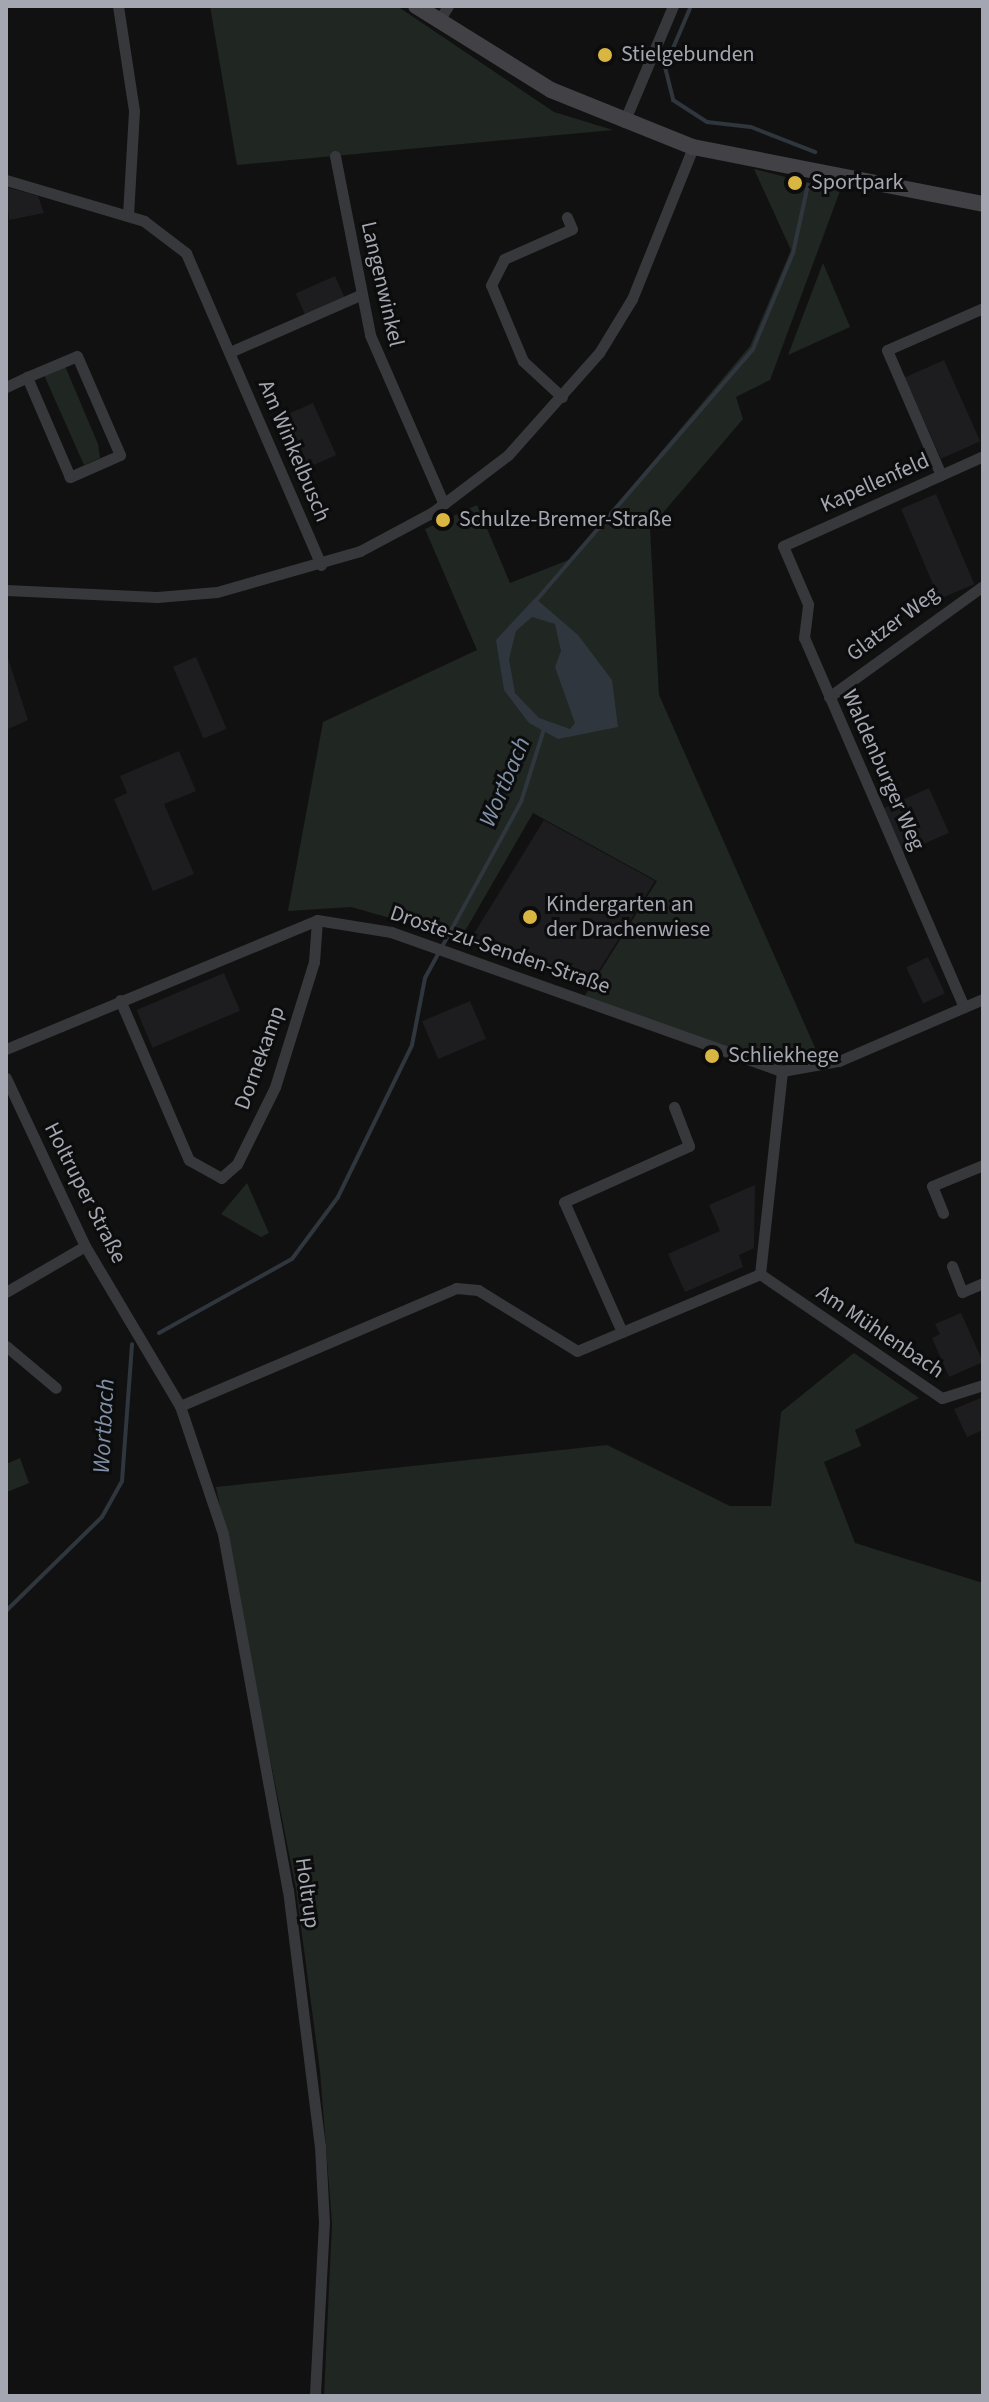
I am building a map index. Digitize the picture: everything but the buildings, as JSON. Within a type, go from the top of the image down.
[{"type":"street","points":[[118,6],[134,111],[128,215]]},
{"type":"street","points":[[416,6],[507,67],[624,122],[693,147],[983,204]]},
{"type":"street","points":[[438,22],[448,6]]},
{"type":"street","points":[[624,122],[673,6]]},
{"type":"street","points":[[6,590],[191,595],[321,565],[444,504],[508,455],[562,397],[632,299],[693,147]]},
{"type":"street","name":"Langenwinkel","points":[[335,156],[360,295],[382,367],[444,504]]},
{"type":"street","name":"Am Winkelbusch","points":[[6,180],[128,215],[162,230],[186,253],[321,565]]},
{"type":"street","points":[[562,397],[523,361],[491,285],[504,259],[572,229],[567,217]]},
{"type":"street","points":[[230,352],[360,295]]},
{"type":"street","points":[[941,475],[887,350],[983,308]]},
{"type":"street","points":[[6,387],[27,377],[77,356],[120,455],[70,477],[27,377]]},
{"type":"street","name":"Kapellenfeld","points":[[783,546],[983,456]]},
{"type":"street","name":"Waldenburger Weg","points":[[783,546],[808,604],[804,638],[964,1007]]},
{"type":"street","name":"Glatzer Weg","points":[[829,697],[983,586]]},
{"type":"street","name":"Droste-zu-Senden-Straße","points":[[6,1049],[317,920],[360,923],[782,1071],[839,1061],[983,999]]},
{"type":"street","name":"Dornekamp","points":[[120,1000],[189,1160],[221,1178],[237,1164],[275,1087],[314,962],[317,920]]},
{"type":"street","points":[[180,1406],[456,1288],[478,1290],[571,1351],[760,1274],[782,1071]]},
{"type":"street","name":"Holtruper Straße","points":[[6,1078],[85,1246],[180,1406]]},
{"type":"street","points":[[622,1332],[564,1202],[689,1146],[674,1107]]},
{"type":"street","points":[[943,1213],[932,1186],[983,1165]]},
{"type":"street","points":[[6,1292],[85,1246]]},
{"type":"street","points":[[952,1266],[962,1292],[983,1283]]},
{"type":"street","name":"Am Mühlenbach","points":[[760,1274],[942,1398],[983,1385]]},
{"type":"street","points":[[6,1346],[56,1388]]},
{"type":"street","name":"Holtrup","points":[[180,1406],[223,1534],[288,1890],[323,2207],[315,2396]]},
{"type":"shaded area","points":[[210,6],[397,6],[554,112],[613,130],[237,165]]},
{"type":"shaded area","points":[[754,169],[840,191],[770,380],[736,397],[743,419],[650,528],[659,695],[820,1059],[786,1068],[584,997],[657,881],[533,813],[461,938],[351,907],[288,911],[323,722],[477,650],[425,529],[477,505],[510,583],[571,559],[750,346],[791,250]]},
{"type":"shaded area","points":[[6,187],[38,196],[44,213],[9,220]]},
{"type":"shaded area","points":[[823,263],[850,327],[788,355]]},
{"type":"shaded area","points":[[335,276],[345,298],[305,315],[296,293]]},
{"type":"shaded area","points":[[944,360],[980,441],[941,459],[905,377]]},
{"type":"shaded area","points":[[65,366],[98,444],[100,458],[84,465],[44,375]]},
{"type":"shaded area","points":[[313,403],[336,455],[298,472],[275,420]]},
{"type":"shaded area","points":[[936,494],[974,584],[939,599],[901,509]]},
{"type":"shaded area","points":[[535,598],[578,635],[612,680],[618,727],[558,739],[529,723],[504,690],[496,640]],"holes":[[[532,617],[555,624],[561,651],[555,667],[575,723],[570,729],[539,718],[515,693],[509,659],[516,631]]]},
{"type":"shaded area","points":[[6,652],[28,720],[6,730]]},
{"type":"shaded area","points":[[196,657],[226,729],[203,739],[173,667]]},
{"type":"shaded area","points":[[179,751],[196,791],[164,804],[194,874],[153,891],[114,799],[127,793],[120,776]]},
{"type":"shaded area","points":[[929,788],[949,833],[902,854],[882,809]]},
{"type":"shaded area","points":[[544,820],[655,881],[589,986],[470,940]]},
{"type":"shaded area","points":[[928,957],[945,993],[923,1003],[906,967]]},
{"type":"shaded area","points":[[224,973],[240,1011],[153,1048],[137,1010]]},
{"type":"shaded area","points":[[470,1001],[486,1039],[438,1059],[422,1021]]},
{"type":"shaded area","points":[[247,1183],[269,1233],[261,1237],[221,1214]]},
{"type":"shaded area","points":[[755,1185],[754,1248],[739,1255],[743,1267],[685,1292],[668,1254],[720,1231],[709,1205]]},
{"type":"shaded area","points":[[961,1313],[983,1362],[949,1377],[932,1338],[940,1334],[935,1324]]},
{"type":"shaded area","points":[[854,1353],[919,1398],[855,1430],[861,1446],[824,1462],[855,1543],[983,1583],[983,2396],[324,2396],[332,2224],[320,2071],[296,1889],[216,1487],[607,1445],[730,1506],[771,1506],[781,1412]]},
{"type":"shaded area","points":[[983,1397],[983,1430],[967,1437],[954,1409]]},
{"type":"shaded area","points":[[20,1458],[29,1483],[7,1492],[6,1464]]},
{"type":"waterway","name":"Wortbach","points":[[691,6],[665,67],[673,100],[707,122],[751,127],[815,152]]},
{"type":"waterway","name":"Wortbach","points":[[533,604],[753,349],[793,253],[808,185]]},
{"type":"waterway","name":"Wortbach","points":[[159,1333],[292,1259],[338,1197],[412,1045],[425,978],[521,802],[544,729]]},
{"type":"waterway","name":"Wortbach","points":[[6,1611],[102,1517],[122,1481],[132,1344]]},
{"type":"place","name":"Stielgebunden","points":[[605,55]]},
{"type":"place","name":"Sportpark","points":[[795,183]]},
{"type":"place","name":"Schulze-Bremer-Straße","points":[[443,520]]},
{"type":"place","name":"Kindergarten an der Drachenwiese","points":[[530,917]]},
{"type":"place","name":"Schliekhege","points":[[712,1056]]}]
